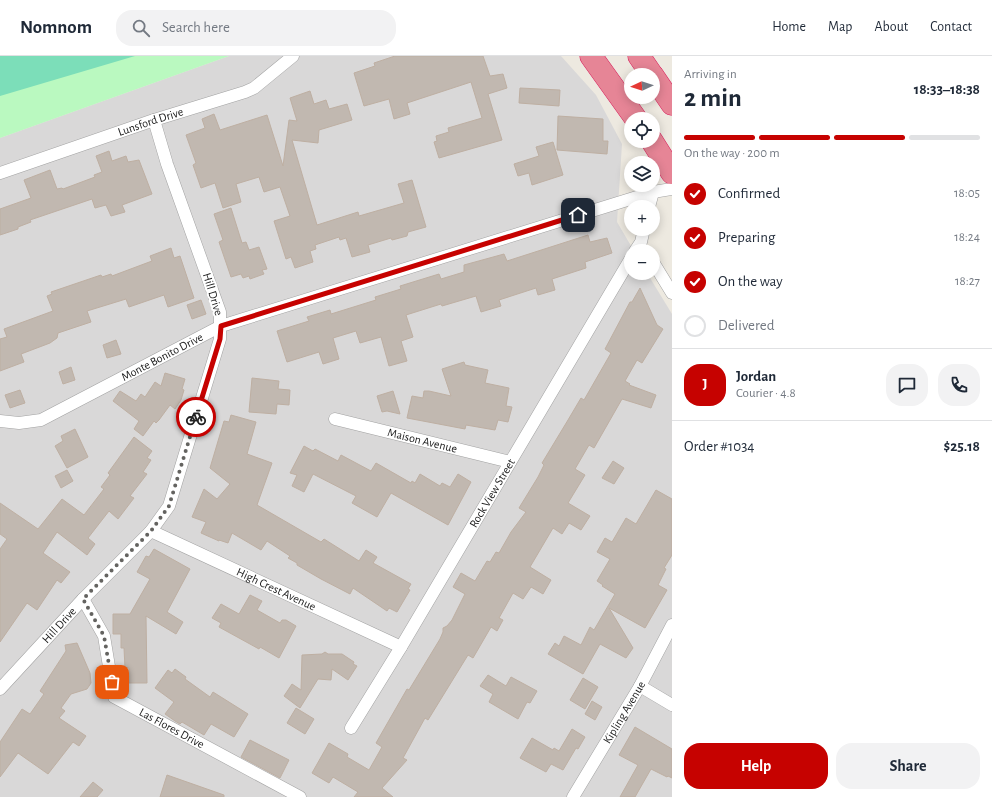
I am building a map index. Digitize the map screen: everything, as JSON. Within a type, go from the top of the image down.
[{"type":"highway","points":[[591,56],[631,112]]},
{"type":"highway","points":[[639,56],[648,68]]},
{"type":"highway","points":[[660,86],[672,104]]},
{"type":"highway","points":[[657,148],[672,172]]},
{"type":"street","name":"Lunsford Drive","points":[[0,173],[154,120],[254,88],[292,56]]},
{"type":"street","name":"Hill Drive","points":[[0,689],[83,599],[151,531],[169,506],[220,339],[220,312],[167,164],[154,120]]},
{"type":"street","name":"Monte Bonito Drive","points":[[660,191],[672,189]]},
{"type":"street","name":"Monte Bonito Drive","points":[[0,421],[19,423],[41,420],[221,326],[653,192]]},
{"type":"street","points":[[651,200],[653,192]]},
{"type":"street","name":"Rock View Street","points":[[351,728],[401,647],[624,270]]},
{"type":"street","points":[[660,273],[672,293]]},
{"type":"street","name":"Maison Avenue","points":[[335,419],[510,462]]},
{"type":"street","name":"High Crest Avenue","points":[[151,531],[401,647]]},
{"type":"street","name":"Las Flores Drive","points":[[83,599],[104,636],[114,697],[300,797]]},
{"type":"street","name":"Kipling Avenue","points":[[574,797],[640,686],[672,625]]},
{"type":"street","points":[[640,686],[672,705]]},
{"type":"shaded area","points":[[229,56],[561,56],[596,95],[622,144],[617,222],[630,244],[624,244],[624,280],[651,280],[672,314],[672,797],[0,797],[0,138]]},
{"type":"green space","points":[[0,56],[229,56],[0,138]]},
{"type":"green space","points":[[0,56],[135,56],[0,96]]},
{"type":"building","points":[[395,56],[483,56],[490,76],[503,74],[507,88],[488,94],[502,140],[439,158],[434,142],[437,141],[436,136],[449,132],[448,128],[482,118],[471,82],[407,103],[410,114],[394,119],[389,99],[364,106],[354,73],[375,66],[374,63]]},
{"type":"building","points":[[520,88],[560,90],[559,106],[519,103]]},
{"type":"building","points":[[310,91],[314,104],[326,100],[329,109],[347,104],[352,120],[319,130],[318,143],[292,140],[317,225],[358,212],[359,216],[404,203],[398,184],[412,180],[426,227],[408,232],[407,236],[392,240],[391,238],[368,245],[370,252],[352,257],[346,238],[340,240],[339,237],[315,245],[316,249],[310,251],[313,262],[295,268],[291,257],[286,259],[274,221],[290,216],[280,187],[264,192],[259,177],[236,184],[241,202],[223,208],[215,183],[201,188],[193,165],[196,163],[186,135],[205,128],[202,119],[214,114],[220,130],[267,115],[283,166],[289,120],[297,121],[290,98]]},
{"type":"building","points":[[558,116],[603,119],[603,141],[608,141],[607,154],[557,150]]},
{"type":"building","points":[[553,142],[563,175],[532,185],[529,173],[518,176],[514,164],[539,156],[536,147]]},
{"type":"building","points":[[109,151],[112,161],[126,156],[128,162],[139,160],[152,194],[122,205],[125,212],[111,216],[106,205],[95,208],[92,199],[30,220],[31,222],[18,227],[18,229],[0,235],[0,209],[31,198],[24,180],[50,170],[57,189],[63,189],[95,177],[94,175],[102,172],[96,156]]},
{"type":"building","points":[[231,208],[242,243],[246,242],[249,250],[259,247],[267,269],[262,270],[264,274],[250,279],[249,276],[243,278],[241,274],[231,277],[219,242],[223,240],[214,214]]},
{"type":"building","points":[[588,235],[590,242],[607,238],[612,253],[585,262],[586,268],[552,279],[555,290],[538,295],[536,288],[499,300],[501,306],[481,312],[476,296],[442,306],[441,304],[406,315],[413,337],[401,341],[407,361],[389,366],[381,337],[360,343],[356,331],[333,338],[339,359],[323,364],[319,352],[287,362],[277,331],[309,321],[307,317],[330,310],[331,314],[376,300],[375,297],[401,289],[400,286],[439,274],[441,279],[464,272],[464,265],[504,254],[507,261]]},
{"type":"building","points":[[171,248],[174,258],[180,256],[194,298],[168,307],[164,295],[129,307],[126,299],[87,311],[91,322],[58,333],[57,338],[50,343],[21,354],[24,362],[0,371],[0,339],[7,337],[4,329],[53,311],[47,296],[52,294],[51,292],[101,275],[102,277],[111,274],[112,276],[152,261],[150,256]]},
{"type":"building","points":[[640,288],[657,325],[663,329],[642,363],[637,360],[625,381],[630,384],[629,385],[656,395],[651,408],[622,399],[594,448],[589,445],[575,469],[585,475],[568,503],[590,516],[581,530],[569,523],[562,534],[553,528],[530,567],[551,580],[543,594],[531,587],[523,599],[513,593],[499,618],[503,620],[497,631],[491,627],[473,658],[468,655],[428,720],[425,718],[403,758],[407,760],[382,788],[393,797],[354,797],[358,792],[333,777],[329,783],[312,773],[329,743],[348,754],[347,757],[369,770],[382,747],[376,743],[407,689],[409,690],[440,639],[443,628],[452,620],[465,594],[453,587],[461,573],[475,581],[487,561],[490,562],[496,552],[499,553],[511,532],[526,512],[519,508],[538,477],[544,465],[542,463],[581,398],[584,400],[611,353],[605,349],[630,302],[632,302]]},
{"type":"building","points":[[201,300],[206,314],[192,319],[187,305]]},
{"type":"building","points":[[116,340],[121,354],[107,358],[103,345]]},
{"type":"building","points":[[464,362],[465,365],[488,370],[485,383],[509,388],[506,406],[512,407],[508,422],[498,420],[495,430],[466,425],[465,429],[407,418],[412,396],[423,398],[424,391],[429,391],[451,396],[442,369]]},
{"type":"building","points":[[71,367],[75,380],[63,384],[59,372]]},
{"type":"building","points":[[165,373],[185,379],[181,400],[175,409],[170,405],[156,423],[154,421],[143,436],[134,429],[139,421],[113,401],[120,391],[136,401],[141,394],[145,397],[155,382],[161,386]]},
{"type":"building","points":[[252,378],[279,381],[278,389],[290,390],[289,405],[277,404],[276,414],[249,412]]},
{"type":"building","points":[[20,390],[25,403],[10,408],[5,395]]},
{"type":"building","points":[[393,391],[400,414],[387,411],[382,412],[377,396]]},
{"type":"building","points":[[231,415],[256,422],[247,454],[272,463],[257,505],[321,542],[324,539],[359,561],[366,550],[377,557],[373,563],[411,584],[408,589],[410,590],[397,612],[389,608],[387,611],[353,588],[350,594],[321,579],[297,565],[297,563],[288,558],[290,556],[267,541],[261,550],[232,533],[228,543],[219,541],[201,533],[206,522],[192,517],[204,489],[217,499],[230,484],[210,468],[224,421],[229,422]]},
{"type":"building","points":[[75,429],[88,457],[67,468],[55,446],[63,441],[61,436]]},
{"type":"building","points":[[134,437],[152,451],[147,458],[151,460],[143,472],[147,474],[130,496],[134,498],[118,519],[109,511],[88,538],[95,544],[87,555],[57,532],[43,553],[70,572],[61,583],[57,580],[37,610],[27,603],[0,642],[0,549],[7,539],[0,534],[0,503],[38,529],[62,499],[84,515],[104,489],[101,487],[110,475],[108,473]]},
{"type":"building","points":[[304,446],[313,451],[315,449],[338,461],[341,455],[371,471],[376,463],[411,483],[412,481],[415,483],[420,474],[440,486],[442,483],[450,487],[458,474],[471,482],[448,525],[391,493],[377,517],[352,503],[356,496],[313,474],[304,492],[292,486],[297,475],[290,473]]},
{"type":"building","points":[[613,461],[624,468],[614,484],[602,478]]},
{"type":"building","points":[[67,470],[73,481],[61,488],[55,476]]},
{"type":"building","points":[[656,490],[672,499],[672,555],[664,568],[666,569],[658,585],[667,590],[645,628],[609,608],[633,648],[626,658],[600,644],[583,674],[548,654],[555,643],[559,646],[564,636],[581,645],[590,627],[594,630],[615,594],[597,581],[610,559],[597,552],[605,538],[612,542],[626,518],[636,524]]},
{"type":"building","points":[[154,549],[190,569],[167,612],[183,622],[176,634],[146,616],[147,683],[129,683],[129,668],[125,668],[124,648],[121,648],[121,634],[113,634],[113,614],[130,614],[150,579],[137,572],[146,556],[149,557]]},
{"type":"building","points":[[250,595],[262,601],[257,610],[280,623],[282,620],[286,620],[296,626],[279,658],[219,627],[221,623],[212,618],[221,604],[239,614]]},
{"type":"building","points":[[77,643],[90,673],[91,683],[87,689],[71,694],[61,708],[65,711],[59,718],[86,736],[79,746],[73,742],[48,774],[18,753],[0,777],[0,742],[22,709],[30,714],[44,694],[40,691],[66,651],[65,645]]},
{"type":"building","points":[[325,652],[328,654],[342,654],[354,662],[353,664],[357,666],[348,680],[332,669],[331,680],[318,679],[300,708],[284,696],[292,684],[301,690],[302,655],[322,654]]},
{"type":"building","points":[[175,669],[186,677],[185,679],[210,697],[213,692],[248,714],[234,737],[211,724],[204,735],[182,722],[180,724],[165,714],[174,702],[155,688],[168,670],[172,673]]},
{"type":"building","points":[[488,675],[506,686],[511,677],[537,691],[530,703],[527,702],[518,719],[489,702],[493,694],[480,686]]},
{"type":"building","points":[[583,678],[598,687],[585,709],[570,700]]},
{"type":"building","points":[[592,701],[602,707],[595,720],[585,714]]},
{"type":"building","points":[[296,708],[314,719],[305,734],[287,723]]},
{"type":"building","points":[[635,727],[672,749],[672,778],[651,769],[635,797],[620,797],[638,765],[619,755]]},
{"type":"building","points":[[572,729],[585,737],[578,749],[576,748],[563,770],[551,764],[546,772],[520,758],[532,738],[553,750],[554,748],[559,751]]},
{"type":"building","points":[[250,740],[289,760],[280,778],[241,757]]},
{"type":"building","points":[[167,775],[224,795],[224,797],[160,797]]},
{"type":"building","points":[[93,782],[103,790],[97,797],[80,797]]},
{"type":"way so far","points":[[112,682],[104,636],[83,599],[151,531],[169,506],[196,417]]},
{"type":"route","points":[[196,417],[220,339],[221,326],[578,215]]}]
